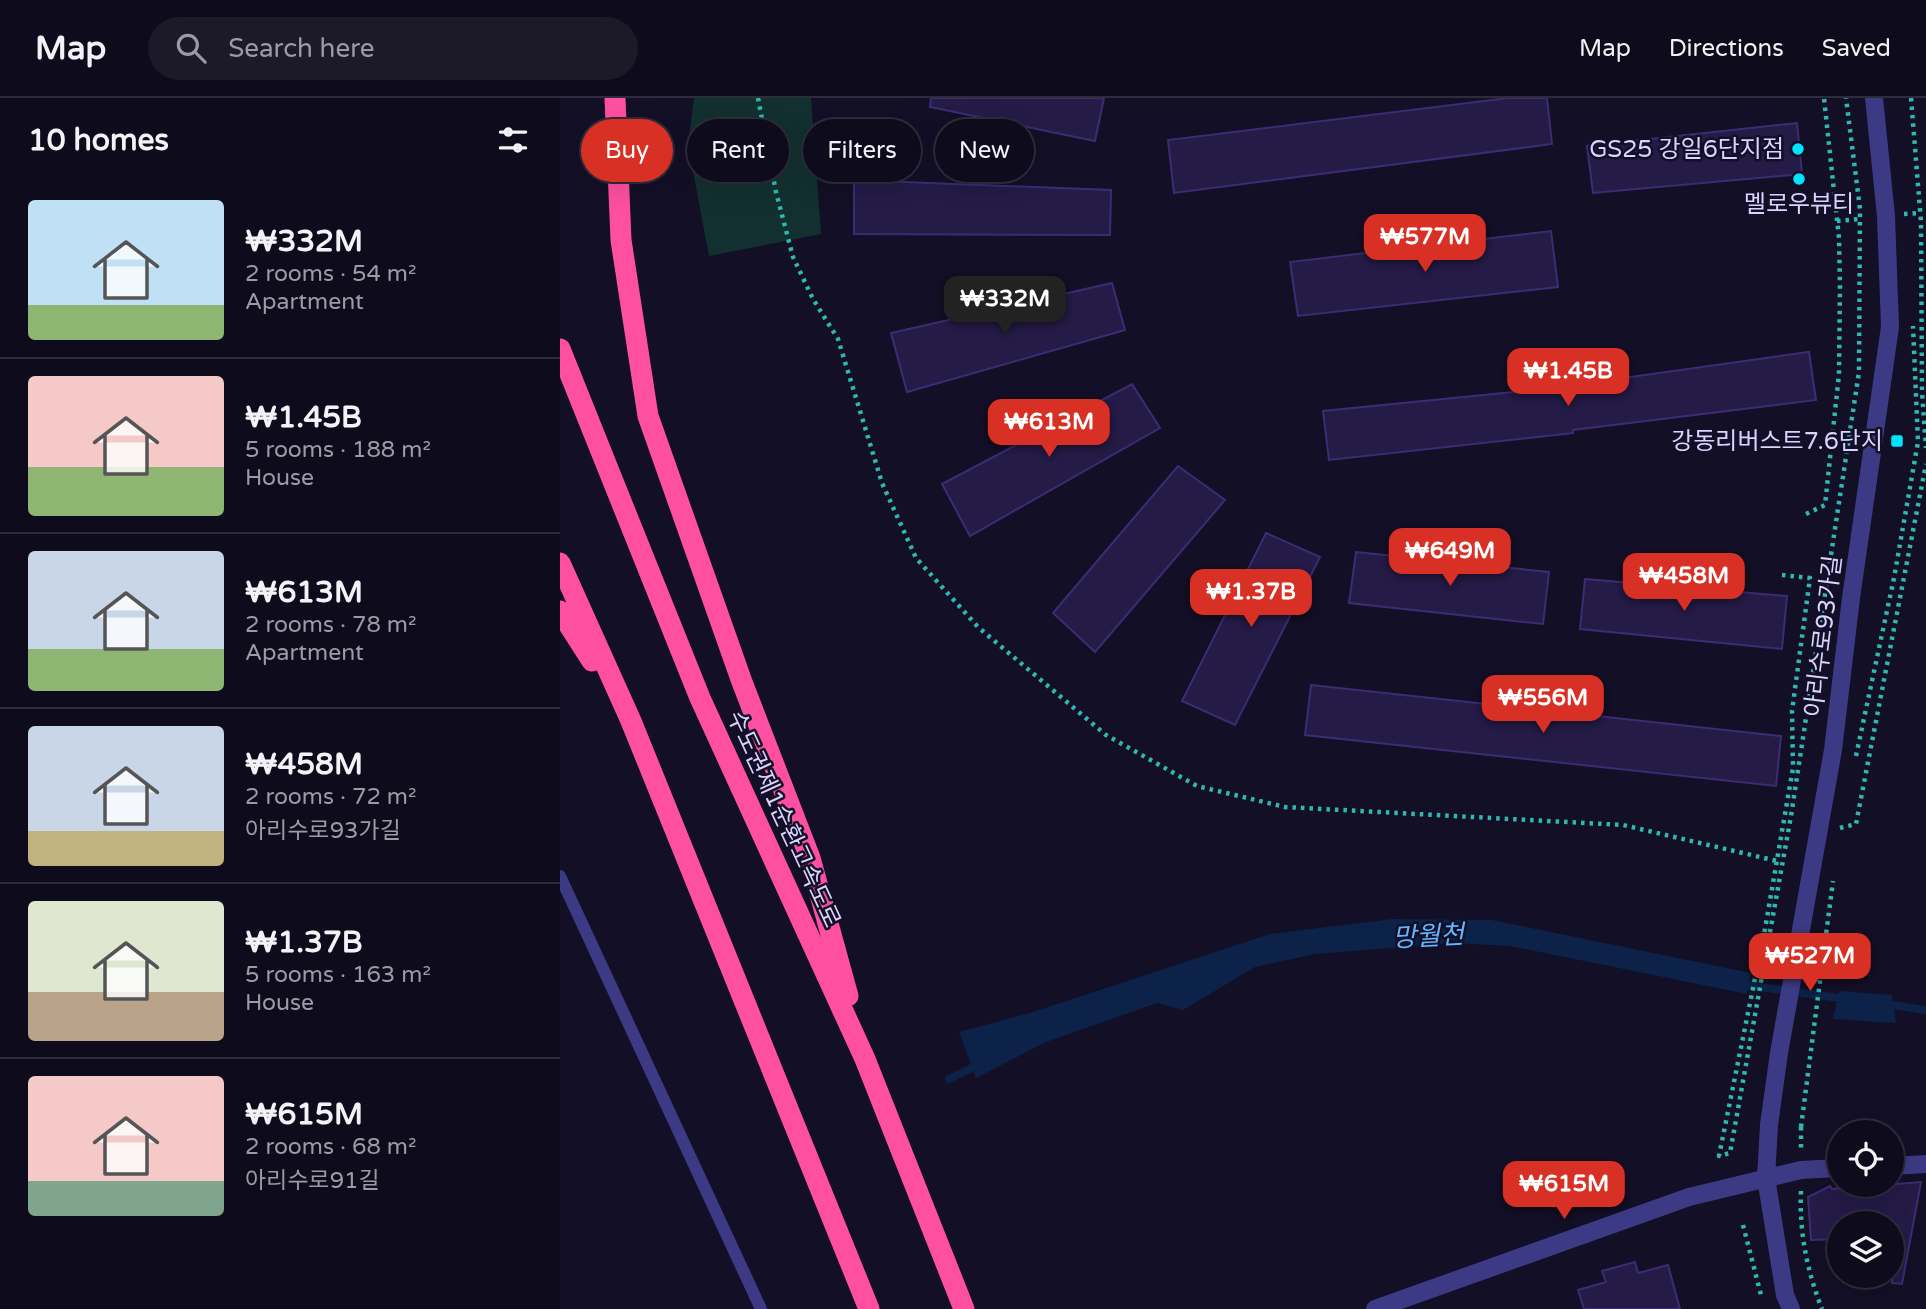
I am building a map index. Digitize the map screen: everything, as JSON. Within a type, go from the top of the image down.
[{"type":"highway","points":[[615,98],[621,240],[648,416],[742,682],[810,858],[865,1059]]},
{"type":"highway","name":"수도권제1순환고속도로","points":[[560,349],[700,698],[865,1059],[964,1309]]},
{"type":"highway","points":[[560,564],[631,721],[869,1309]]},
{"type":"highway","points":[[560,611],[631,721]]},
{"type":"street","name":"아리수로93가길","points":[[1791,1309],[1785,1295],[1766,1178],[1769,1125],[1779,1053],[1833,750],[1851,598],[1890,327],[1886,216],[1874,98]]},
{"type":"street","points":[[1904,1165],[1926,1164]]},
{"type":"street","points":[[1375,1309],[1410,1303],[1689,1197],[1801,1170],[1827,1169]]},
{"type":"lane","points":[[560,876],[761,1309]]},
{"type":"path","points":[[758,98],[776,192],[793,257],[813,299],[838,339],[881,483],[916,558],[978,627],[1106,735],[1197,786],[1285,807],[1623,825],[1780,861]]},
{"type":"path","points":[[1806,514],[1825,505],[1839,374],[1839,238],[1824,98]]},
{"type":"path","points":[[1782,575],[1810,578],[1792,711],[1793,768],[1780,861],[1747,1064],[1730,1153],[1719,1156],[1765,929],[1780,861],[1791,816],[1859,372],[1860,209],[1846,98]]},
{"type":"path","points":[[1911,98],[1921,222],[1922,392],[1926,448]]},
{"type":"path","points":[[1906,201],[1908,226]]},
{"type":"path","points":[[1855,760],[1894,578],[1918,442],[1913,320]]},
{"type":"path","points":[[1840,828],[1856,824],[1926,464]]},
{"type":"path","points":[[1838,842],[1842,820]]},
{"type":"path","points":[[1801,1150],[1800,1124],[1810,1068],[1835,868]]},
{"type":"path","points":[[1801,1185],[1799,1221],[1822,1309]]},
{"type":"path","points":[[1743,1225],[1762,1296]]},
{"type":"green space","points":[[694,98],[811,98],[813,119],[803,119],[803,182],[817,182],[821,234],[709,256],[695,182],[789,182],[789,119],[691,119]]},
{"type":"water","points":[[1392,919],[1492,920],[1751,973],[1747,994],[1510,946],[1453,943],[1315,954],[1255,967],[1183,1010],[1157,1003],[1046,1042],[976,1078],[959,1032],[1033,1012],[1270,934]]},
{"type":"water","points":[[1839,991],[1892,995],[1896,1023],[1833,1019]]},
{"type":"building","points":[[931,98],[1104,98],[1095,141],[1034,128],[1034,119],[988,119],[930,107]]},
{"type":"building","points":[[1508,98],[1547,98],[1552,144],[1174,193],[1168,140]]},
{"type":"building","points":[[1797,123],[1802,174],[1593,193],[1587,146]]},
{"type":"building","points":[[854,182],[1111,190],[1110,235],[854,234]]},
{"type":"building","points":[[1551,231],[1558,287],[1298,316],[1290,262]]},
{"type":"building","points":[[1112,283],[1125,330],[907,392],[891,333]]},
{"type":"building","points":[[1809,352],[1816,400],[1573,430],[1573,433],[1329,460],[1323,411],[1603,383],[1602,381]]},
{"type":"building","points":[[1132,384],[1160,428],[970,536],[942,484]]},
{"type":"building","points":[[1178,466],[1225,500],[1095,652],[1053,613]]},
{"type":"building","points":[[1266,533],[1320,557],[1235,725],[1182,701]]},
{"type":"building","points":[[1356,552],[1549,572],[1543,624],[1349,603]]},
{"type":"building","points":[[1585,579],[1787,596],[1782,649],[1580,629]]},
{"type":"building","points":[[1311,685],[1781,736],[1776,786],[1305,735]]},
{"type":"building","points":[[1921,1182],[1904,1273],[1904,1211],[1827,1211],[1827,1239],[1811,1240],[1808,1197],[1827,1188],[1827,1197],[1904,1197],[1904,1183]]},
{"type":"building","points":[[1635,1262],[1638,1273],[1668,1265],[1680,1309],[1584,1309],[1578,1290],[1606,1282],[1602,1271]]},
{"type":"waterway","name":"망월천","points":[[1738,984],[1847,999]]},
{"type":"waterway","name":"망월천","points":[[1884,1004],[1926,1010]]},
{"type":"waterway","name":"망월천","points":[[949,1079],[980,1064]]},
{"type":"place","name":"GS25 강일6단지점","points":[[1798,149]]},
{"type":"place","name":"멜로우뷰티","points":[[1799,179]]},
{"type":"place","name":"강동리버스트7.6단지","points":[[1897,441]]}]
